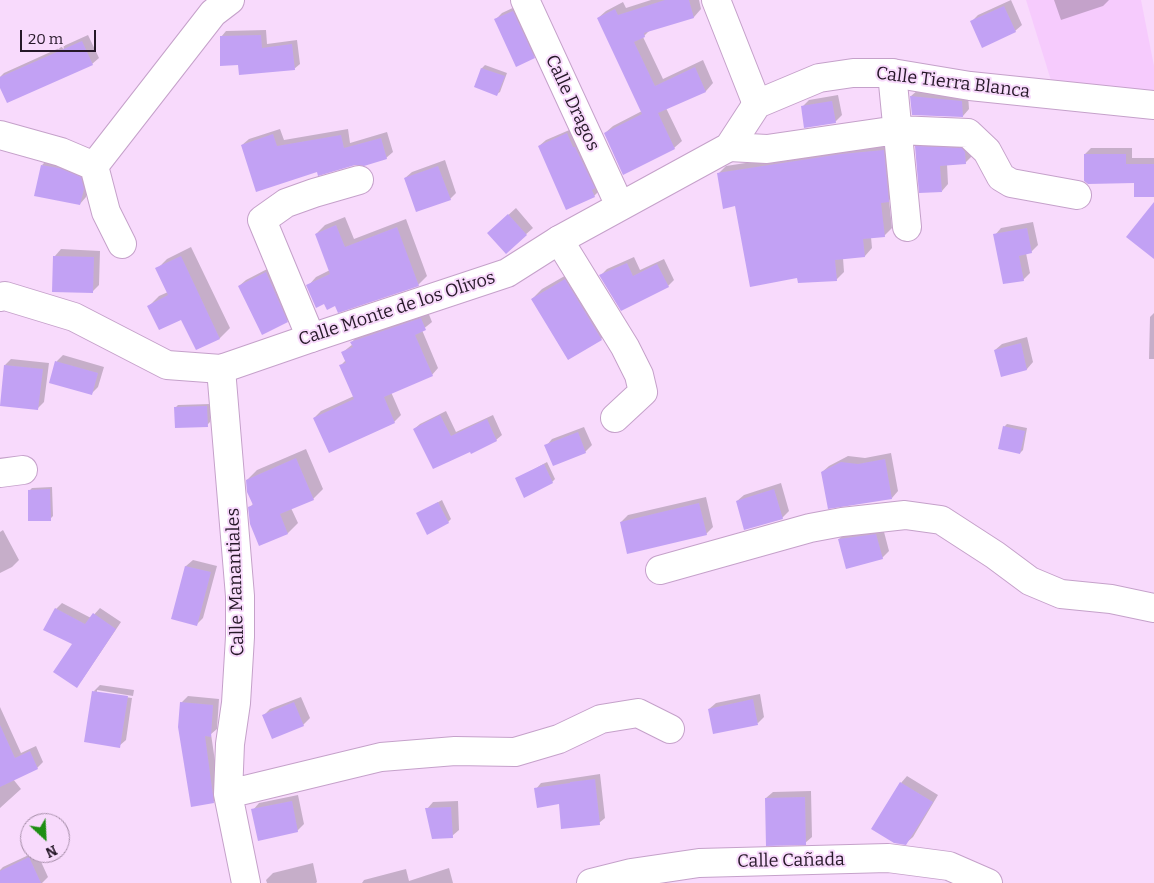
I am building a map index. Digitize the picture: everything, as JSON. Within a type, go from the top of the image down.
[{"type":"street","points":[[94,166],[213,13],[230,0]]},
{"type":"street","name":"Calle Dragos","points":[[525,0],[620,206]]},
{"type":"street","points":[[716,0],[757,104]]},
{"type":"street","points":[[892,73],[907,227]]},
{"type":"street","name":"Calle Tierra Blanca","points":[[757,104],[819,78],[853,74],[892,73],[970,86],[1154,105]]},
{"type":"street","name":"Calle Monte de los Olivos","points":[[0,297],[5,296],[74,317],[167,365],[221,369],[507,273],[559,240],[729,147],[757,104]]},
{"type":"street","points":[[729,147],[767,150],[897,130],[968,133],[987,151],[1001,177],[1011,183],[1077,195]]},
{"type":"street","points":[[0,135],[61,152],[94,166]]},
{"type":"street","points":[[94,166],[106,212],[122,244]]},
{"type":"street","points":[[311,338],[262,220],[286,203],[359,180]]},
{"type":"street","points":[[559,240],[625,347],[639,375],[643,392],[615,418]]},
{"type":"street","name":"Calle Manantiales","points":[[221,369],[240,596],[240,646],[236,703],[230,744],[228,794],[246,883]]},
{"type":"street","points":[[660,570],[810,528],[842,522],[905,515],[941,520],[994,555],[1030,582],[1061,594],[1111,599],[1154,608]]},
{"type":"street","points":[[228,794],[381,757],[455,750],[515,752],[560,739],[601,719],[638,714],[670,729]]},
{"type":"street","name":"Calle Cañada","points":[[591,883],[631,873],[699,863],[888,858],[949,866],[988,883]]},
{"type":"shaded area","points":[[1026,0],[1141,0],[1154,66],[1154,98],[1054,90]]},
{"type":"building","points":[[665,0],[689,0],[694,18],[644,33],[645,37],[634,42],[655,86],[695,67],[706,92],[658,113],[675,149],[623,175],[604,133],[642,114],[597,18],[615,9],[618,15]]},
{"type":"building","points":[[1004,6],[1016,32],[982,48],[970,21]]},
{"type":"building","points":[[513,11],[535,58],[516,67],[494,19]]},
{"type":"building","points":[[261,35],[262,48],[292,44],[295,70],[239,75],[238,65],[220,66],[220,36]]},
{"type":"building","points":[[82,41],[93,65],[7,103],[0,88],[0,77]]},
{"type":"building","points":[[481,68],[505,76],[497,96],[474,87]]},
{"type":"building","points":[[910,96],[962,101],[963,117],[912,115]]},
{"type":"building","points":[[832,101],[836,123],[804,128],[801,106]]},
{"type":"building","points":[[567,133],[595,188],[592,190],[595,197],[566,210],[538,146]]},
{"type":"building","points":[[273,134],[277,146],[341,135],[344,148],[381,138],[387,159],[364,166],[355,165],[318,176],[317,172],[256,192],[241,145]]},
{"type":"building","points":[[915,146],[962,148],[965,152],[966,164],[940,166],[942,192],[919,193]]},
{"type":"building","points":[[884,150],[889,202],[881,203],[885,237],[863,239],[865,257],[835,260],[837,281],[798,283],[797,278],[750,287],[735,206],[723,209],[717,173],[841,154]]},
{"type":"building","points":[[1084,154],[1126,154],[1126,164],[1154,164],[1154,197],[1134,197],[1134,183],[1088,184],[1084,181]]},
{"type":"building","points":[[41,165],[59,168],[81,177],[84,189],[80,205],[34,196]]},
{"type":"building","points":[[438,166],[451,200],[416,212],[404,178]]},
{"type":"building","points":[[1154,202],[1154,259],[1126,237]]},
{"type":"building","points":[[508,214],[527,235],[506,254],[487,233]]},
{"type":"building","points":[[336,225],[345,247],[397,227],[419,286],[338,313],[335,306],[327,310],[324,304],[316,308],[306,285],[330,274],[315,234]]},
{"type":"building","points":[[1027,228],[1032,253],[1019,256],[1024,281],[1003,284],[993,234]]},
{"type":"building","points":[[53,256],[94,257],[93,293],[52,292]]},
{"type":"building","points":[[181,256],[220,339],[196,350],[181,320],[159,330],[147,306],[168,295],[155,268]]},
{"type":"building","points":[[627,263],[633,276],[657,264],[669,287],[621,311],[599,275]]},
{"type":"building","points":[[266,272],[288,322],[262,335],[238,286]]},
{"type":"building","points":[[565,279],[602,340],[568,360],[531,299]]},
{"type":"building","points":[[421,318],[426,330],[415,335],[433,376],[384,397],[395,423],[329,453],[313,418],[354,399],[339,365],[346,363],[341,352],[353,347],[350,342]]},
{"type":"building","points":[[1021,343],[1027,370],[1001,377],[994,350]]},
{"type":"building","points":[[55,361],[98,373],[92,395],[49,383]]},
{"type":"building","points":[[4,365],[43,369],[38,410],[0,406]]},
{"type":"building","points":[[207,406],[208,427],[175,428],[174,407]]},
{"type":"building","points":[[440,415],[451,436],[487,419],[497,441],[433,469],[413,429]]},
{"type":"building","points":[[1003,426],[1025,431],[1020,454],[998,449]]},
{"type":"building","points":[[578,432],[586,453],[553,466],[544,445]]},
{"type":"building","points":[[296,458],[314,500],[280,514],[288,534],[259,546],[250,524],[248,507],[253,505],[247,492],[246,480]]},
{"type":"building","points":[[885,459],[892,499],[828,509],[821,472],[841,462],[858,464]]},
{"type":"building","points":[[544,464],[553,483],[524,498],[515,478]]},
{"type":"building","points":[[50,489],[51,521],[28,521],[28,490]]},
{"type":"building","points":[[774,489],[783,519],[744,530],[736,501]]},
{"type":"building","points":[[438,502],[449,523],[427,535],[416,513]]},
{"type":"building","points":[[699,503],[707,535],[627,554],[620,522]]},
{"type":"building","points":[[876,534],[883,559],[846,569],[838,539]]},
{"type":"building","points":[[185,566],[211,572],[197,626],[171,619]]},
{"type":"building","points":[[55,608],[85,624],[93,613],[116,629],[77,688],[53,672],[72,644],[43,630]]},
{"type":"building","points":[[92,691],[128,696],[120,748],[84,742]]},
{"type":"building","points":[[753,699],[758,725],[713,734],[708,709]]},
{"type":"building","points":[[180,702],[213,705],[211,737],[205,736],[214,803],[191,807],[178,727]]},
{"type":"building","points":[[294,702],[304,726],[272,739],[262,715]]},
{"type":"building","points":[[0,725],[15,758],[30,751],[38,769],[0,787]]},
{"type":"building","points":[[595,779],[600,825],[561,829],[559,804],[537,808],[534,788]]},
{"type":"building","points":[[900,782],[933,802],[906,845],[894,843],[871,829]]},
{"type":"building","points":[[805,797],[806,845],[766,846],[765,798]]},
{"type":"building","points":[[292,801],[298,832],[258,841],[251,809]]},
{"type":"building","points":[[451,807],[453,838],[432,839],[425,808]]},
{"type":"building","points":[[20,861],[20,863],[32,863],[41,883],[0,883],[0,871]]}]
